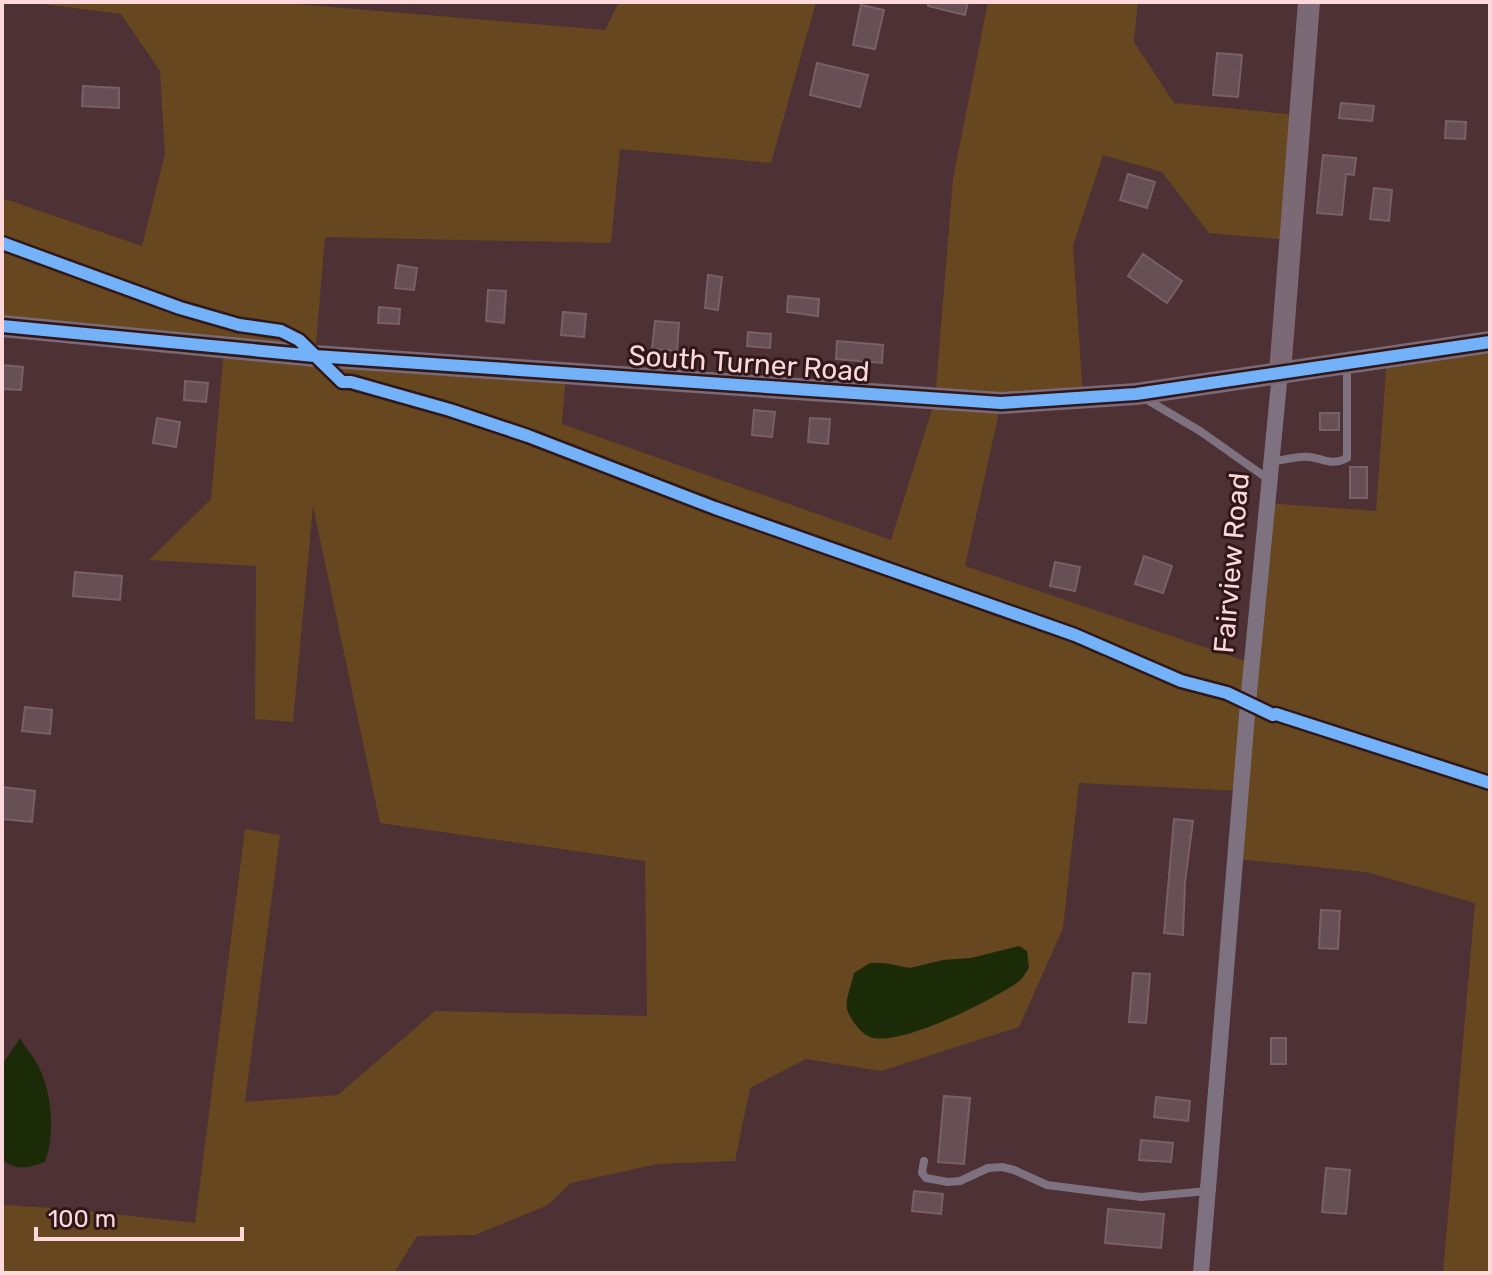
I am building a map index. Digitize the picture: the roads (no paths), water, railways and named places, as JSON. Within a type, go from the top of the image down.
[{"type":"street","name":"Fairview Road","points":[[1201,1273],[1268,479],[1280,373],[1309,2]]},
{"type":"street","name":"South Turner Road","points":[[2,326],[315,356],[966,402],[1052,401],[1136,394],[1490,342]]},
{"type":"lane","points":[[1270,461],[1309,457],[1338,463],[1347,458],[1347,363]]},
{"type":"lane","points":[[1136,394],[1200,431],[1268,479]]},
{"type":"lane","points":[[924,1161],[922,1173],[926,1178],[948,1182],[960,1181],[988,1168],[1002,1167],[1047,1185],[1141,1197],[1209,1191]]}]
